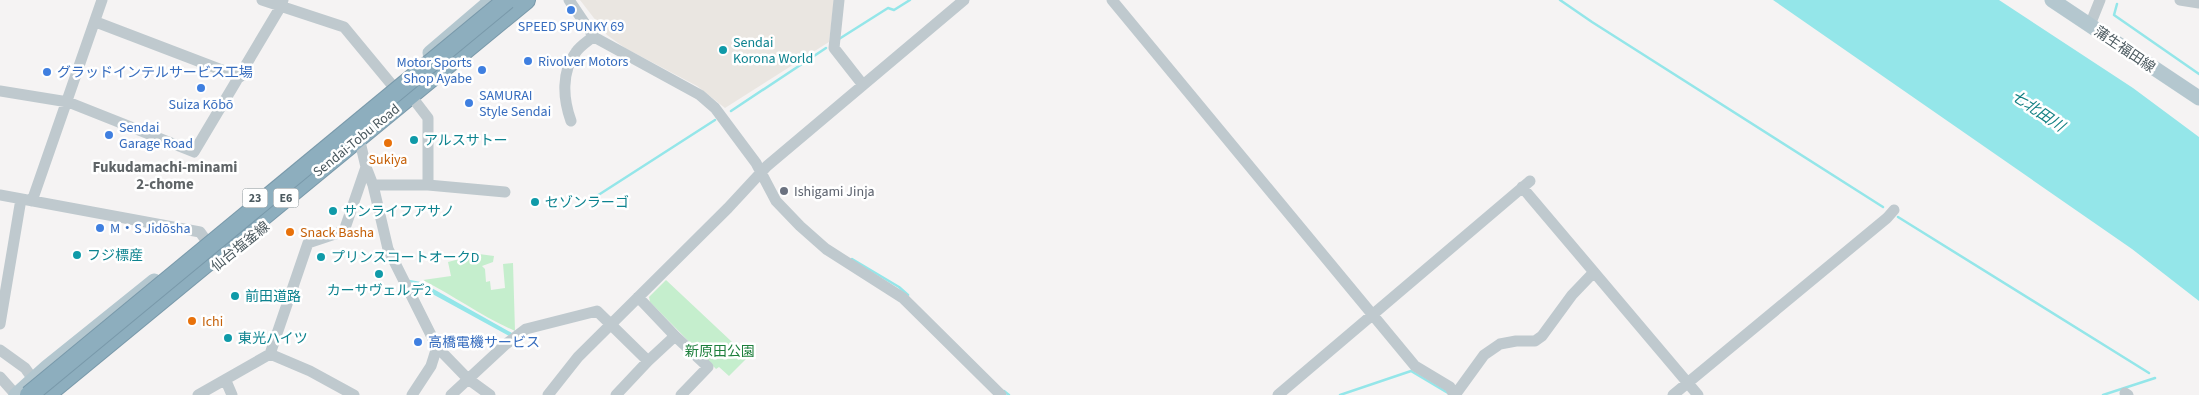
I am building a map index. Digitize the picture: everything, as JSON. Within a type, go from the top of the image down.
[{"type":"highway","name":"Sendai-Tobu Road","points":[[31,387],[507,0]]},
{"type":"highway","name":"Sendai-Tobu Road","points":[[46,395],[526,0]]},
{"type":"main road","name":"仙台塩釜線","points":[[16,395],[31,387],[492,0]]},
{"type":"main road","name":"仙台塩釜線","points":[[58,395],[537,0]]},
{"type":"main road","name":"蒲生福田線","points":[[2052,0],[2199,98]]},
{"type":"street","points":[[0,324],[27,200],[68,102],[102,0]]},
{"type":"street","points":[[262,0],[282,3],[344,27],[392,85]]},
{"type":"street","points":[[569,0],[594,36],[700,95],[715,108],[761,172],[776,201],[800,226],[826,250],[903,298],[1001,395]]},
{"type":"street","points":[[839,0],[834,48],[863,85]]},
{"type":"street","points":[[548,395],[578,357],[728,208],[761,172],[964,0]]},
{"type":"street","points":[[1112,0],[1415,366],[1450,387],[1455,395],[1484,355],[1500,344],[1516,341],[1535,341],[1542,336],[1572,295],[1594,272]]},
{"type":"street","points":[[2090,25],[2100,0]]},
{"type":"street","points":[[2180,0],[2199,3]]},
{"type":"street","points":[[0,91],[68,102],[194,152],[282,3]]},
{"type":"street","points":[[96,22],[240,77]]},
{"type":"street","points":[[571,121],[566,100],[565,76],[576,52],[594,36]]},
{"type":"street","points":[[415,101],[428,118],[428,185]]},
{"type":"street","points":[[361,146],[373,185],[388,249],[437,347],[468,379],[490,395]]},
{"type":"street","points":[[198,395],[226,381],[270,354],[308,242],[344,231],[366,167]]},
{"type":"street","points":[[1282,393],[1526,184],[1594,272],[1698,395]]},
{"type":"street","points":[[373,185],[428,185],[505,192]]},
{"type":"street","points":[[0,195],[200,232],[205,239]]},
{"type":"street","points":[[1673,395],[1880,224],[1894,210]]},
{"type":"street","points":[[638,297],[708,367],[681,395]]},
{"type":"street","points":[[451,395],[526,329],[597,311],[648,361]]},
{"type":"street","points":[[616,395],[675,336]]},
{"type":"street","points":[[412,395],[431,366],[437,347]]},
{"type":"street","points":[[0,350],[25,368],[33,395]]},
{"type":"street","points":[[270,354],[354,395]]},
{"type":"street","points":[[0,377],[16,395]]},
{"type":"street","points":[[226,381],[232,395]]},
{"type":"shaded area","points":[[580,0],[834,0],[829,42],[725,108],[697,86],[625,48],[607,35]]},
{"type":"green space","points":[[479,254],[494,256],[493,262],[482,266],[485,269],[486,282],[490,281],[491,290],[505,288],[503,264],[513,263],[515,331],[423,280],[451,276],[448,262]]},
{"type":"green space","name":"新原田公園","points":[[666,280],[748,357],[729,376],[719,367],[716,369],[650,302],[649,297]]},
{"type":"water","name":"七北田川","points":[[1773,0],[1999,0],[2133,88],[2199,137],[2199,301],[2132,249]]},
{"type":"water","points":[[405,279],[421,282],[512,333],[511,337]]},
{"type":"waterway","points":[[839,39],[888,8],[894,10],[910,0]]},
{"type":"waterway","points":[[1560,0],[1883,207]]},
{"type":"waterway","points":[[2117,4],[2114,15],[2199,74]]},
{"type":"waterway","points":[[731,111],[826,48]]},
{"type":"waterway","points":[[589,201],[715,120]]},
{"type":"waterway","points":[[1898,217],[2149,373]]},
{"type":"waterway","points":[[852,259],[899,287],[908,295]]},
{"type":"waterway","points":[[1340,395],[1411,371],[1448,393]]},
{"type":"waterway","points":[[2103,395],[2155,378]]},
{"type":"waterway","points":[[1004,391],[1009,395]]},
{"type":"place","name":"SPEED SPUNKY 69","points":[[571,10]]},
{"type":"place","name":"Sendai Korona World","points":[[723,50]]},
{"type":"place","name":"Rivolver Motors","points":[[528,61]]},
{"type":"place","name":"Motor Sports Shop Ayabe","points":[[482,70]]},
{"type":"place","name":"グラッドインテルサービス工場","points":[[47,72]]},
{"type":"place","name":"Suiza Kōbō","points":[[201,88]]},
{"type":"place","name":"SAMURAI Style Sendai","points":[[469,103]]},
{"type":"place","name":"Sendai Garage Road","points":[[109,135]]},
{"type":"place","name":"アルスサトー","points":[[414,140]]},
{"type":"place","name":"Sukiya","points":[[388,143]]},
{"type":"place","name":"Ishigami Jinja","points":[[784,191]]},
{"type":"place","name":"セゾンラーゴ","points":[[535,202]]},
{"type":"place","name":"サンライフアサノ","points":[[333,211]]},
{"type":"place","name":"M・S Jidōsha","points":[[100,228]]},
{"type":"place","name":"Snack Basha","points":[[290,232]]},
{"type":"place","name":"フジ標産","points":[[77,255]]},
{"type":"place","name":"プリンスコートオークD","points":[[321,257]]},
{"type":"place","name":"カーサヴェルデ2","points":[[379,274]]},
{"type":"place","name":"前田道路","points":[[235,296]]},
{"type":"place","name":"Ichi","points":[[192,321]]},
{"type":"place","name":"東光ハイツ","points":[[228,338]]},
{"type":"place","name":"高橋電機サービス","points":[[418,342]]},
{"type":"district","name":"Fukudamachi-minami 2-chome","points":[[165,176]]}]
